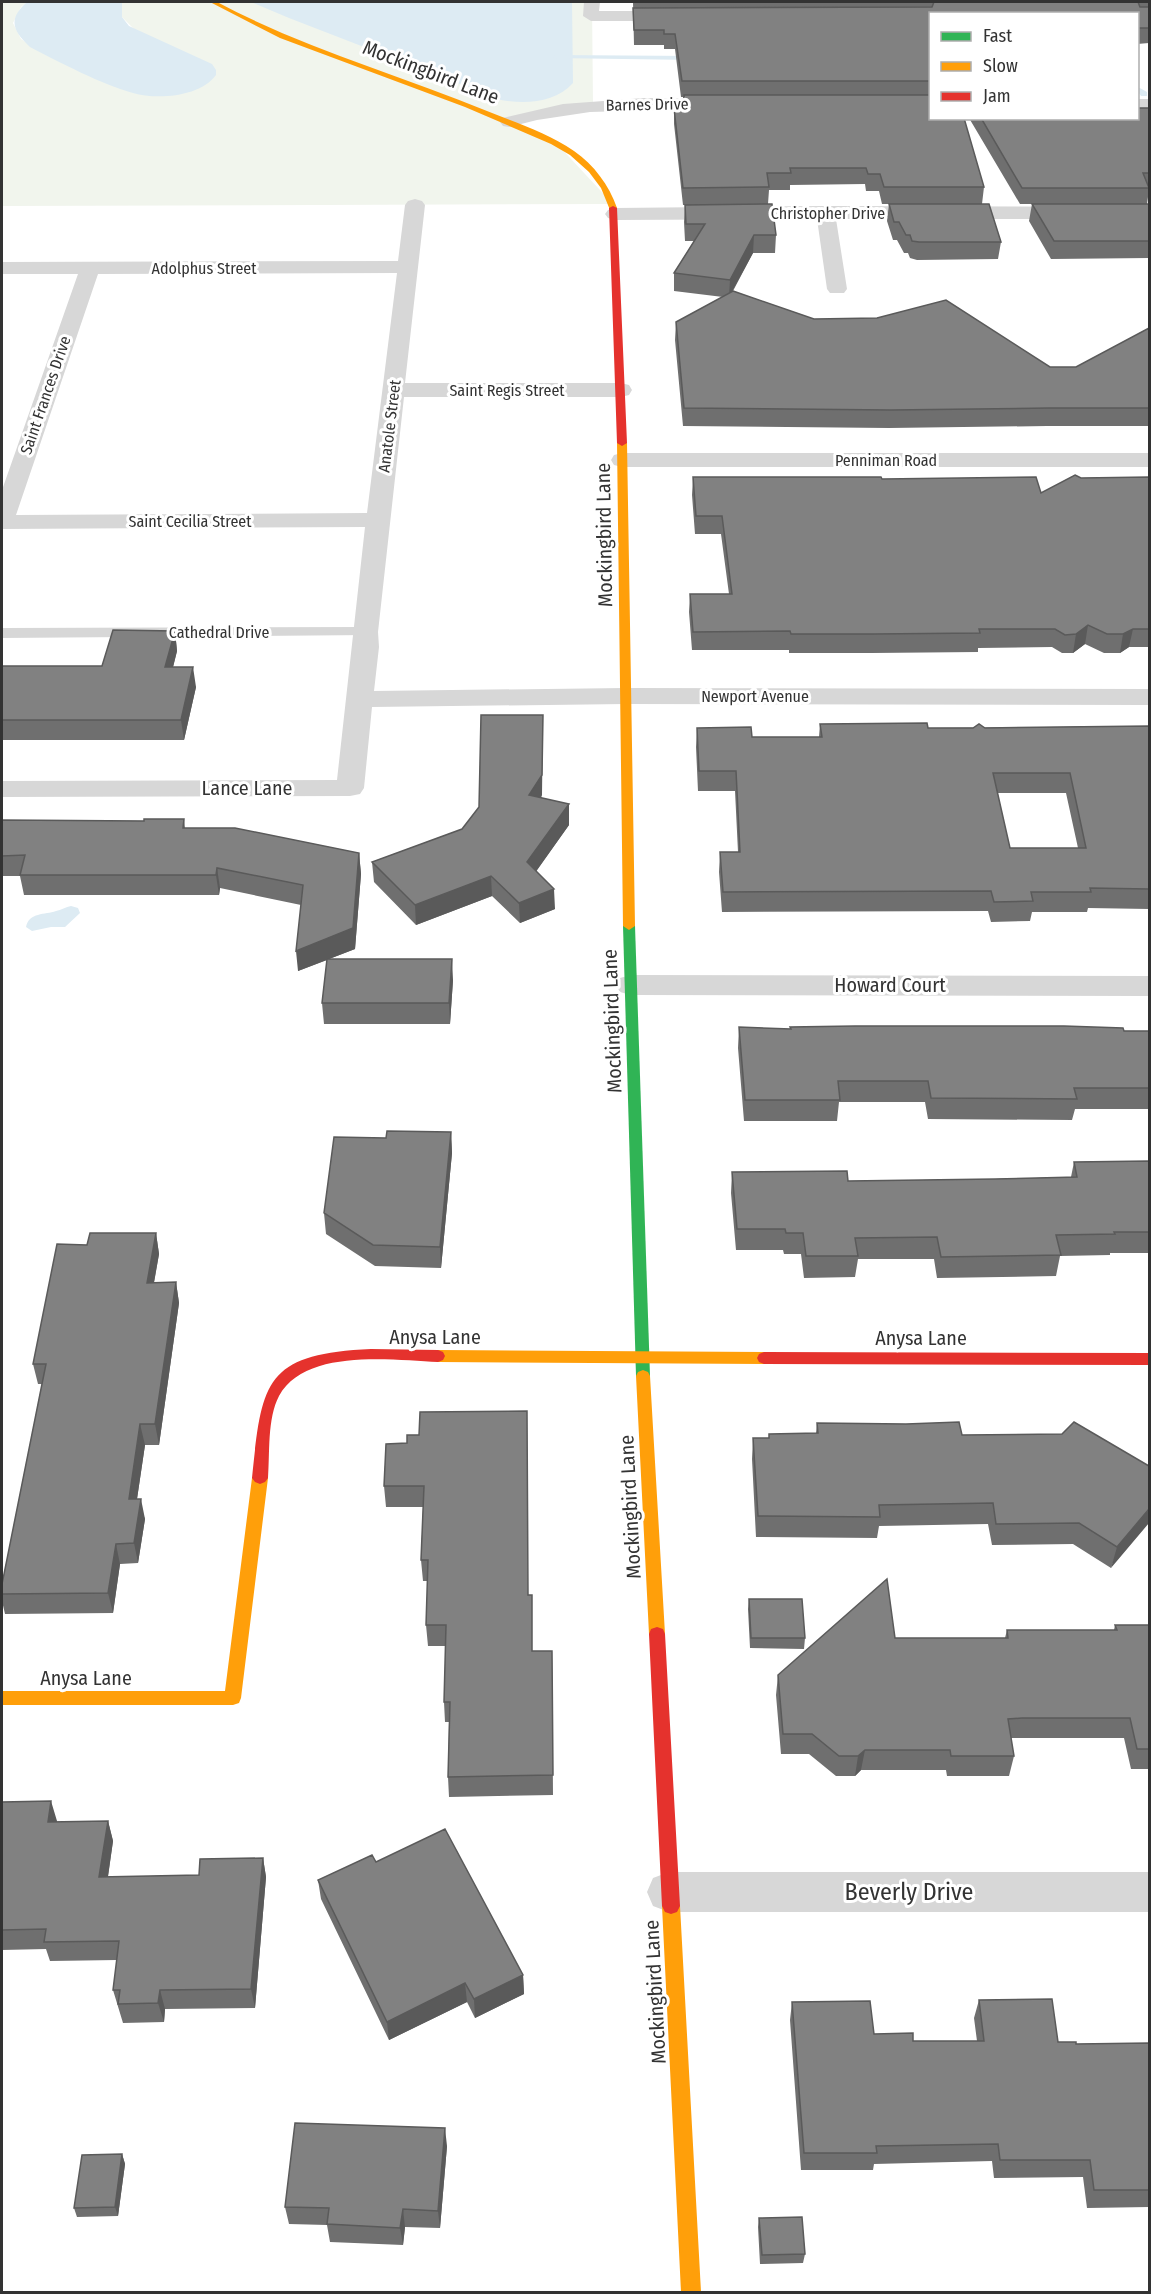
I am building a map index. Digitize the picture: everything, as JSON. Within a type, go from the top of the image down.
[{"type":"street","name":"Mockingbird Lane","points":[[213,2],[249,23],[509,123],[558,145],[580,159],[606,189],[615,214],[621,390],[631,985],[642,1356],[691,2292]]},
{"type":"street","points":[[592,9],[696,16]]},
{"type":"street","name":"Barnes Drive","points":[[509,123],[553,110],[593,105],[741,104]]},
{"type":"street","name":"Anatole Street","points":[[366,640],[415,205]]},
{"type":"street","points":[[825,213],[837,289]]},
{"type":"street","name":"Christopher Drive","points":[[615,214],[1149,213]]},
{"type":"street","name":"Adolphus Street","points":[[2,268],[407,267]]},
{"type":"street","name":"Saint Frances Drive","points":[[2,522],[90,268]]},
{"type":"street","name":"Saint Regis Street","points":[[393,390],[621,390]]},
{"type":"street","name":"Penniman Road","points":[[622,460],[1149,460]]},
{"type":"street","name":"Saint Cecilia Street","points":[[2,522],[378,520]]},
{"type":"street","name":"Lance Lane","points":[[2,789],[350,788],[366,640]]},
{"type":"street","name":"Newport Avenue","points":[[361,699],[625,696],[1149,697]]},
{"type":"street","name":"Howard Court","points":[[631,985],[1149,986]]},
{"type":"street","name":"Anysa Lane","points":[[2,1698],[233,1698],[268,1408],[278,1382],[290,1370],[327,1359],[350,1356],[642,1356],[1149,1359]]},
{"type":"street","name":"Beverly Drive","points":[[669,1892],[1149,1892]]},
{"type":"lane","name":"Cathedral Drive","points":[[2,633],[366,640]]},
{"type":"shaded area","points":[[2,2],[27,2],[21,7],[13,23],[21,39],[46,55],[134,93],[136,31],[122,17],[122,2],[592,2],[593,105],[510,122],[558,145],[613,204],[2,206]]},
{"type":"shaded area","points":[[27,2],[122,2],[122,17],[129,26],[212,64],[216,75],[200,88],[178,95],[143,95],[108,85],[30,47],[24,41],[16,30],[15,19]]},
{"type":"shaded area","points":[[251,2],[572,2],[573,83],[558,95],[549,98],[530,102],[501,100]]},
{"type":"shaded area","points":[[71,906],[78,908],[80,913],[65,927],[32,931],[26,927],[34,916]]},
{"type":"building","points":[[934,2],[1138,2],[1140,7],[1149,7],[1149,28],[1139,28],[1139,12],[929,12],[929,81],[682,81],[675,34],[664,34],[664,30],[634,30],[633,8],[932,7]]},
{"type":"building","points":[[684,95],[929,95],[929,120],[965,120],[984,187],[884,187],[880,174],[868,174],[866,168],[790,168],[791,173],[767,173],[769,187],[683,188],[674,108],[685,107]]},
{"type":"building","points":[[1139,108],[1149,108],[1149,173],[1143,173],[1149,188],[1022,188],[982,120],[1139,120]]},
{"type":"building","points":[[772,204],[776,235],[754,235],[730,280],[674,273],[705,224],[686,224],[685,205]]},
{"type":"building","points":[[889,204],[989,204],[1001,242],[912,241],[899,222],[894,222]]},
{"type":"building","points":[[1032,204],[1149,204],[1149,241],[1054,241]]},
{"type":"building","points":[[733,291],[814,319],[877,318],[946,300],[1050,367],[1076,367],[1149,328],[1149,408],[891,410],[684,408],[676,322]]},
{"type":"building","points":[[1075,475],[1081,478],[1149,477],[1149,629],[1133,629],[1123,634],[1107,634],[1088,625],[1076,634],[1065,635],[1055,629],[979,629],[980,633],[874,634],[791,634],[790,631],[693,632],[690,594],[732,594],[722,516],[696,516],[693,477],[881,477],[882,479],[1036,477],[1041,493]]},
{"type":"building","points":[[113,630],[175,631],[165,667],[193,667],[181,720],[2,720],[2,666],[102,666]]},
{"type":"building","points":[[481,715],[543,715],[542,775],[529,795],[569,804],[527,862],[554,889],[519,903],[491,876],[415,905],[372,862],[462,829],[479,807]]},
{"type":"building","points":[[927,723],[928,728],[973,728],[979,724],[985,728],[1149,726],[1149,889],[1090,888],[1091,892],[1031,892],[1033,901],[994,902],[991,891],[723,892],[720,852],[740,852],[736,771],[699,771],[697,728],[751,727],[752,737],[822,737],[820,724]],"holes":[[[993,773],[1070,773],[1086,848],[1010,848]]]},
{"type":"building","points":[[144,819],[184,819],[183,828],[235,828],[359,853],[353,928],[296,951],[303,885],[217,868],[216,875],[20,875],[25,855],[2,856],[2,820],[144,821]]},
{"type":"building","points":[[327,959],[452,959],[449,1003],[322,1003]]},
{"type":"building","points":[[1064,1026],[1149,1031],[1149,1088],[1074,1088],[1077,1099],[931,1098],[928,1081],[838,1081],[840,1100],[745,1100],[739,1027],[791,1029],[790,1027]]},
{"type":"building","points":[[387,1131],[451,1132],[440,1247],[373,1245],[324,1213],[334,1137],[386,1138]]},
{"type":"building","points":[[1149,1161],[1149,1232],[1056,1235],[1061,1255],[941,1257],[937,1237],[855,1238],[858,1256],[806,1256],[803,1233],[786,1233],[785,1229],[737,1229],[732,1172],[847,1171],[848,1181],[1077,1177],[1074,1162]]},
{"type":"building","points":[[90,1233],[156,1233],[147,1283],[176,1282],[155,1424],[140,1424],[129,1499],[141,1499],[134,1543],[116,1544],[108,1593],[2,1594],[2,1584],[46,1364],[33,1364],[57,1244],[87,1245]]},
{"type":"building","points":[[527,1411],[528,1595],[532,1595],[532,1651],[552,1651],[553,1775],[448,1777],[450,1702],[444,1702],[446,1625],[426,1625],[428,1560],[421,1560],[424,1486],[384,1486],[386,1444],[407,1443],[407,1435],[419,1435],[420,1412]]},
{"type":"building","points":[[959,1422],[962,1435],[1062,1434],[1074,1422],[1149,1466],[1149,1509],[1117,1547],[1079,1523],[996,1524],[993,1503],[879,1505],[880,1517],[758,1516],[753,1438],[769,1438],[769,1434],[818,1433],[817,1423]]},
{"type":"building","points":[[887,1579],[895,1638],[1008,1638],[1007,1630],[1117,1630],[1115,1625],[1149,1625],[1149,1749],[1137,1749],[1130,1718],[1008,1719],[1014,1756],[951,1756],[950,1750],[865,1750],[858,1756],[839,1756],[812,1734],[783,1734],[778,1675]]},
{"type":"building","points":[[749,1599],[802,1599],[805,1638],[751,1638]]},
{"type":"building","points":[[51,1801],[48,1822],[108,1821],[99,1877],[199,1875],[200,1859],[263,1858],[251,1989],[160,1990],[158,2003],[118,2004],[120,1990],[113,1990],[119,1941],[44,1942],[46,1929],[2,1930],[2,1802]]},
{"type":"building","points":[[445,1829],[523,1975],[474,1999],[465,1983],[387,2022],[318,1880],[372,1855],[376,1862]]},
{"type":"building","points":[[1052,1999],[1058,2042],[1076,2042],[1076,2044],[1149,2043],[1149,2190],[1094,2190],[1090,2160],[1000,2160],[998,2144],[876,2146],[877,2153],[804,2153],[792,2002],[870,2001],[874,2034],[913,2033],[913,2041],[984,2041],[979,2000]]},
{"type":"building","points":[[295,2123],[445,2128],[438,2211],[403,2209],[400,2228],[327,2224],[329,2208],[285,2207]]},
{"type":"building","points":[[122,2154],[115,2207],[74,2208],[82,2155]]},
{"type":"building","points":[[802,2217],[805,2254],[762,2255],[759,2218]]},
{"type":"waterway","points":[[555,57],[694,58]]},
{"type":"waterway","points":[[1139,90],[1144,94]]},
{"type":"traffic: fast","points":[[629,926],[643,1376]]},
{"type":"traffic: slow","points":[[213,2],[283,37],[468,106],[554,143],[573,154],[592,170],[605,188],[613,208]]},
{"type":"traffic: slow","points":[[622,443],[629,926]]},
{"type":"traffic: slow","points":[[438,1356],[764,1358]]},
{"type":"traffic: slow","points":[[643,1376],[657,1634]]},
{"type":"traffic: slow","points":[[2,1698],[233,1698],[260,1478]]},
{"type":"traffic: slow","points":[[671,1906],[691,2292]]},
{"type":"traffic: jam","points":[[613,208],[622,443]]},
{"type":"traffic: jam","points":[[260,1478],[266,1415],[272,1395],[284,1378],[301,1367],[322,1359],[371,1354],[438,1356]]},
{"type":"traffic: jam","points":[[764,1358],[1150,1359]]},
{"type":"traffic: jam","points":[[657,1634],[671,1906]]}]
